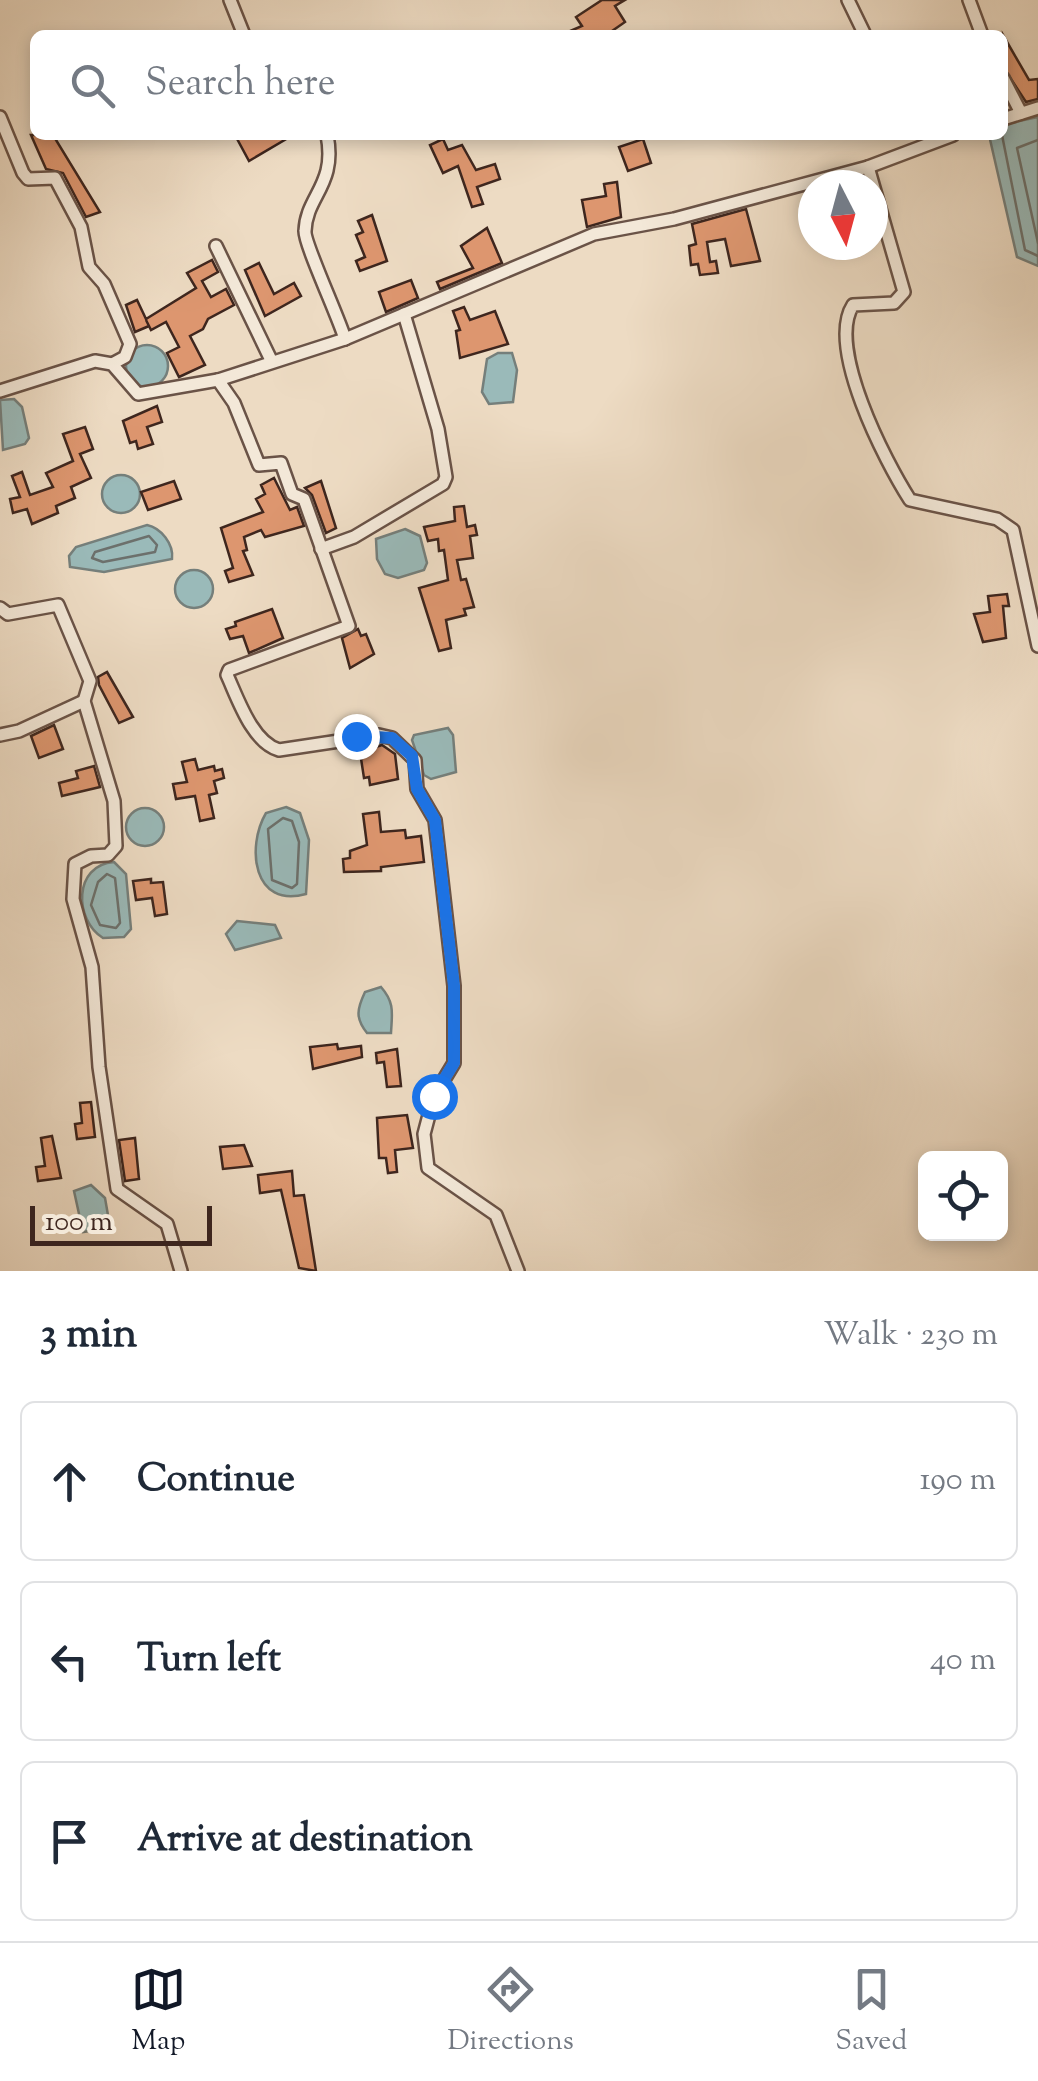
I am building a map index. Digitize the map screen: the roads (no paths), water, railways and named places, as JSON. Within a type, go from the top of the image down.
[{"type":"street","points":[[230,0],[242,30]]},
{"type":"street","points":[[848,0],[863,30]]},
{"type":"street","points":[[970,0],[980,30]]},
{"type":"street","points":[[1008,88],[1021,113]]},
{"type":"street","points":[[1008,117],[1038,108]]},
{"type":"street","points":[[0,117],[28,179],[55,178],[81,227],[89,267],[104,284],[130,344],[125,356],[112,364],[84,362],[0,391]]},
{"type":"street","points":[[328,140],[329,170],[305,224],[305,238],[326,281],[345,340]]},
{"type":"street","points":[[112,364],[123,382],[138,394],[218,380],[271,360],[345,340],[594,234],[674,219],[868,167],[919,140]]},
{"type":"street","points":[[868,167],[904,292],[894,303],[852,305],[845,318],[844,338],[858,387],[886,462],[910,500],[997,519],[1013,530],[1038,643]]},
{"type":"street","points":[[216,246],[271,360]]},
{"type":"street","points":[[320,549],[354,537],[443,484],[446,478],[443,448],[404,314]]},
{"type":"street","points":[[218,380],[234,403],[259,466],[280,463],[292,494],[304,499],[348,628],[296,643],[229,670],[227,675],[242,708],[269,747],[279,750],[379,735],[392,738],[415,760],[417,789],[435,820],[454,986],[454,1063],[434,1096],[424,1134],[428,1168],[496,1216],[518,1271]]},
{"type":"street","points":[[0,608],[8,614],[58,605],[90,681],[84,701],[114,800],[116,846],[108,855],[91,856],[75,864],[73,899],[92,967],[99,1067],[117,1189],[167,1224],[181,1271]]},
{"type":"street","points":[[0,735],[20,731],[84,701]]},
{"type":"water","points":[[1038,117],[1038,266],[1017,257],[990,140],[1008,140],[1008,124]]},
{"type":"water","points":[[147,345],[162,351],[168,366],[162,381],[147,387],[132,381],[126,366],[132,351]]},
{"type":"water","points":[[498,353],[512,353],[517,370],[513,402],[489,404],[482,392],[487,359]]},
{"type":"water","points":[[14,399],[22,407],[29,438],[25,444],[3,450],[0,400]]},
{"type":"water","points":[[121,475],[135,480],[140,494],[135,508],[121,513],[107,508],[102,494],[107,480]]},
{"type":"water","points":[[147,525],[165,537],[172,559],[104,572],[70,567],[69,556],[76,547]]},
{"type":"water","points":[[405,529],[420,536],[427,563],[424,570],[398,578],[385,574],[377,559],[376,539]]},
{"type":"water","points":[[194,570],[207,576],[213,589],[207,602],[194,608],[181,602],[175,589],[181,576]]},
{"type":"water","points":[[448,728],[453,735],[456,772],[431,779],[424,775],[412,740],[414,735]]},
{"type":"water","points":[[286,807],[300,813],[309,840],[306,894],[288,896],[275,892],[259,872],[256,842],[260,827],[266,813]]},
{"type":"water","points":[[145,808],[158,814],[164,827],[158,840],[145,846],[132,840],[126,827],[132,814]]},
{"type":"water","points":[[114,862],[126,874],[131,929],[124,937],[103,938],[87,919],[82,894],[91,873]]},
{"type":"water","points":[[237,921],[275,925],[281,938],[235,950],[226,934]]},
{"type":"water","points":[[381,987],[391,1003],[391,1033],[367,1033],[359,1018],[360,1003],[365,992]]},
{"type":"water","points":[[91,1185],[105,1198],[109,1221],[97,1230],[83,1232],[74,1191]]}]
